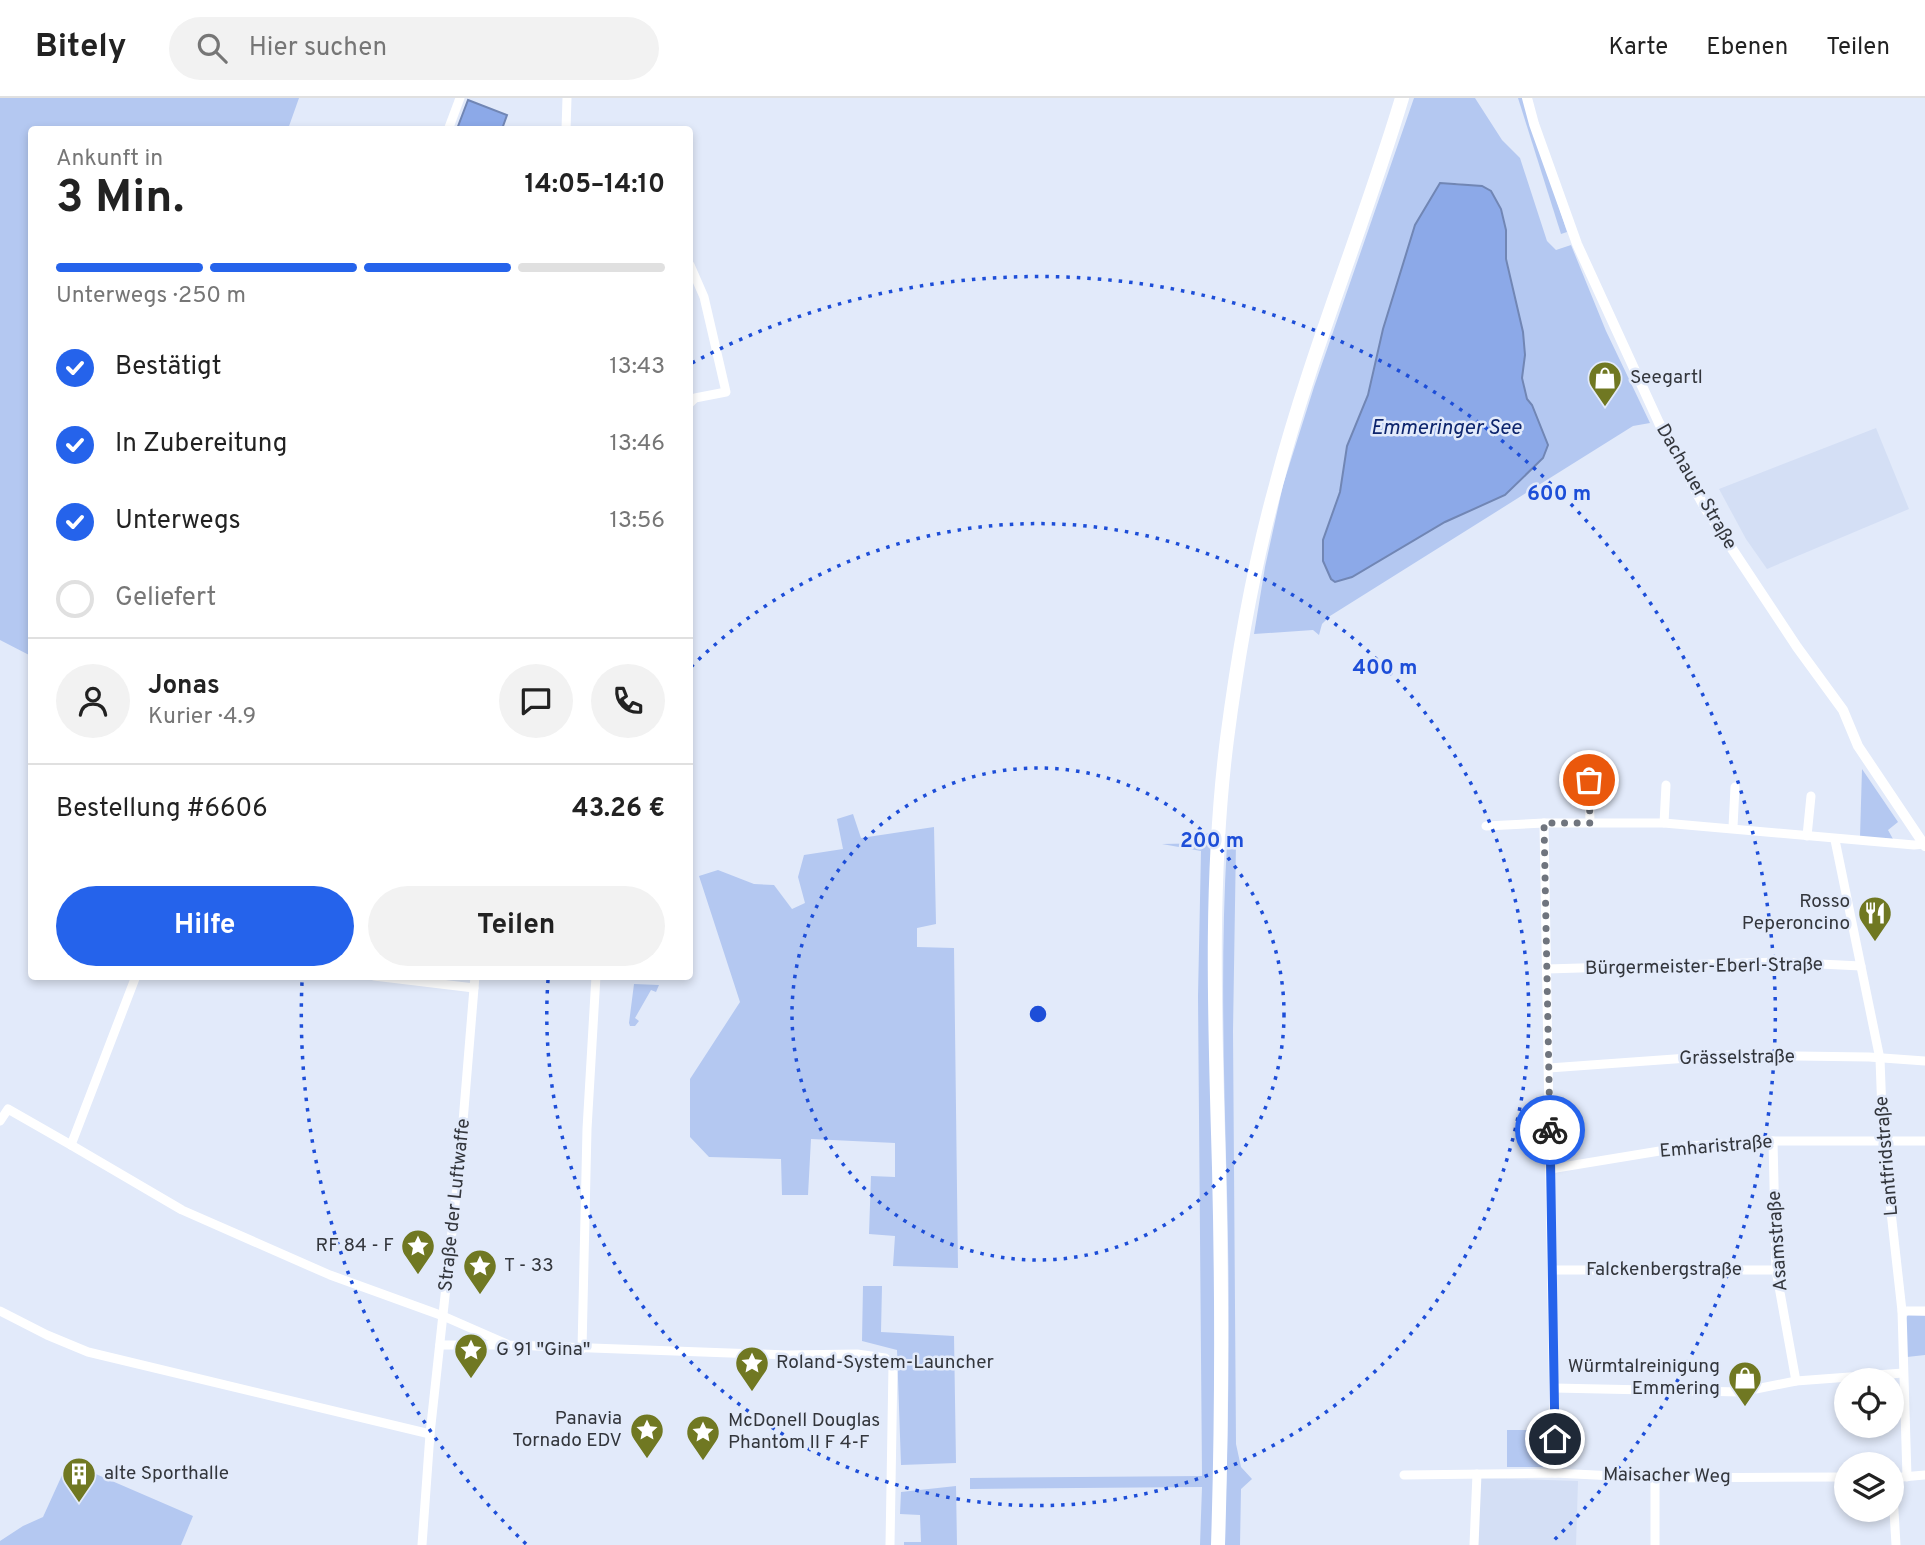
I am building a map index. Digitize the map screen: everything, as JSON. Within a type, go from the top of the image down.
[{"type":"highway","points":[[1218,1545],[1222,1427],[1215,920],[1227,741],[1253,579],[1276,484],[1305,385],[1402,98]]},
{"type":"street","points":[[450,126],[460,98]]},
{"type":"street","points":[[566,126],[567,98]]},
{"type":"street","name":"Dachauer Straße","points":[[1527,98],[1577,244],[1659,423],[1717,528],[1843,710],[1858,746],[1925,845]]},
{"type":"street","points":[[693,272],[704,297],[726,392],[693,400]]},
{"type":"street","points":[[1589,780],[1590,823]]},
{"type":"street","points":[[1664,822],[1666,785]]},
{"type":"street","points":[[1733,827],[1735,787]]},
{"type":"street","points":[[1807,836],[1811,796]]},
{"type":"street","points":[[1486,826],[1664,822],[1733,827],[1835,840],[1925,845]]},
{"type":"street","points":[[1544,823],[1555,1474]]},
{"type":"street","name":"Lantfridstraße","points":[[1835,840],[1880,1059],[1883,1140],[1902,1311],[1903,1368]]},
{"type":"street","name":"Bürgermeister-Eberl-Straße","points":[[1547,970],[1779,962],[1861,967]]},
{"type":"street","points":[[71,1145],[134,980]]},
{"type":"street","points":[[407,980],[474,988]]},
{"type":"street","name":"Straße der Luftwaffe","points":[[422,1545],[430,1434],[460,1158],[475,980]]},
{"type":"street","points":[[582,1349],[587,1129],[596,980]]},
{"type":"street","name":"Grässelstraße","points":[[1549,1068],[1730,1055],[1925,1061]]},
{"type":"street","points":[[0,1121],[8,1110],[182,1210],[330,1275],[443,1316],[509,1345]]},
{"type":"street","name":"Emharistraße","points":[[1550,1169],[1690,1146],[1773,1141],[1925,1141]]},
{"type":"street","name":"Asamstraße","points":[[1773,1141],[1776,1270],[1796,1381]]},
{"type":"street","name":"Falckenbergstraße","points":[[1553,1269],[1776,1270]]},
{"type":"street","points":[[0,1311],[88,1352],[430,1434]]},
{"type":"street","points":[[1902,1311],[1925,1311]]},
{"type":"street","points":[[440,1345],[788,1355],[857,1354],[885,1358],[893,1365],[890,1545]]},
{"type":"street","points":[[1554,1388],[1741,1392],[1796,1381],[1834,1378]]},
{"type":"street","name":"Lantfridstraße","points":[[1904,1399],[1907,1477]]},
{"type":"street","points":[[1474,1545],[1476,1474]]},
{"type":"street","name":"Maisacher Weg","points":[[1404,1475],[1834,1478]]},
{"type":"street","points":[[1907,1477],[1925,1475]]},
{"type":"street","points":[[1655,1478],[1655,1545]]},
{"type":"street","points":[[1895,1522],[1896,1545]]},
{"type":"shaded area","points":[[0,98],[299,98],[289,126],[28,126],[28,654],[0,640]]},
{"type":"shaded area","points":[[1414,98],[1475,98],[1502,140],[1520,158],[1547,241],[1556,250],[1571,245],[1606,331],[1650,423],[1633,426],[1330,616],[1322,624],[1319,635],[1313,630],[1254,634],[1283,485]],"holes":[[[1456,183],[1491,191],[1506,230],[1506,259],[1525,355],[1522,378],[1527,399],[1548,445],[1543,458],[1505,495],[1445,522],[1323,540],[1340,492],[1347,446],[1368,395],[1383,329]]]},
{"type":"shaded area","points":[[1518,98],[1524,98],[1567,232],[1561,234]]},
{"type":"shaded area","points":[[1876,428],[1909,509],[1767,569],[1746,539],[1719,489]]},
{"type":"shaded area","points":[[1862,769],[1898,822],[1888,830],[1893,839],[1860,837]]},
{"type":"shaded area","points":[[853,814],[861,838],[934,827],[936,924],[917,928],[917,947],[954,948],[958,1268],[893,1266],[895,1236],[869,1234],[871,1176],[895,1177],[895,1143],[811,1139],[808,1195],[782,1195],[781,1159],[709,1157],[690,1137],[690,1079],[740,1002],[699,876],[718,870],[754,884],[774,885],[792,909],[805,903],[798,877],[804,855],[843,849],[837,819]]},
{"type":"shaded area","points":[[1236,842],[1233,1031],[1236,1444],[1241,1467],[1252,1479],[1241,1489],[1240,1545],[1224,1545],[1229,1326],[1223,1019],[1224,932],[1227,844]]},
{"type":"shaded area","points":[[1212,843],[1209,975],[1217,1238],[1216,1413],[1212,1545],[1200,1545],[1202,1487],[970,1489],[970,1478],[1202,1476],[1198,996],[1201,851],[1162,844]]},
{"type":"shaded area","points":[[634,984],[659,985],[656,992],[651,990],[635,1018],[639,1021],[635,1026],[630,1026],[629,1023]]},
{"type":"shaded area","points":[[863,1286],[882,1286],[881,1332],[954,1336],[956,1463],[901,1465],[897,1350],[862,1341]]},
{"type":"shaded area","points":[[1908,1315],[1925,1316],[1925,1355],[1907,1357]]},
{"type":"shaded area","points":[[1507,1430],[1540,1430],[1541,1440],[1548,1441],[1549,1462],[1546,1467],[1507,1467]]},
{"type":"shaded area","points":[[68,1462],[193,1516],[181,1545],[0,1545],[0,1541],[23,1526],[43,1517]]},
{"type":"shaded area","points":[[1480,1478],[1578,1481],[1576,1545],[1478,1545]]},
{"type":"shaded area","points":[[956,1486],[957,1545],[904,1545],[904,1542],[921,1542],[920,1515],[900,1514],[901,1492]]},
{"type":"water","points":[[468,100],[507,115],[503,126],[458,126]]},
{"type":"water","name":"Emmeringer See","points":[[1440,183],[1482,186],[1491,191],[1501,209],[1506,230],[1506,259],[1523,332],[1525,355],[1522,378],[1527,399],[1548,445],[1543,458],[1505,495],[1445,522],[1352,577],[1335,582],[1323,561],[1323,540],[1340,492],[1347,446],[1368,395],[1383,329],[1415,225]]},
{"type":"way so far","points":[[1550,1130],[1544,823],[1590,823],[1589,780]]},
{"type":"place","name":"Seegartl","points":[[1605,408]]},
{"type":"place","name":"Rosso Peperoncino","points":[[1875,943]]},
{"type":"place","name":"RF 84 - F","points":[[418,1276]]},
{"type":"place","name":"T - 33","points":[[480,1296]]},
{"type":"place","name":"G 91 \"Gina\"","points":[[471,1380]]},
{"type":"place","name":"Roland-System-Launcher","points":[[752,1393]]},
{"type":"place","name":"Würmtalreinigung Emmering","points":[[1745,1408]]},
{"type":"place","name":"Panavia Tornado EDV","points":[[647,1460]]},
{"type":"place","name":"McDonell Douglas Phantom II F 4-F","points":[[703,1462]]},
{"type":"place","name":"alte Sporthalle","points":[[79,1504]]},
{"type":"route","points":[[1550,1130],[1555,1439]]}]
